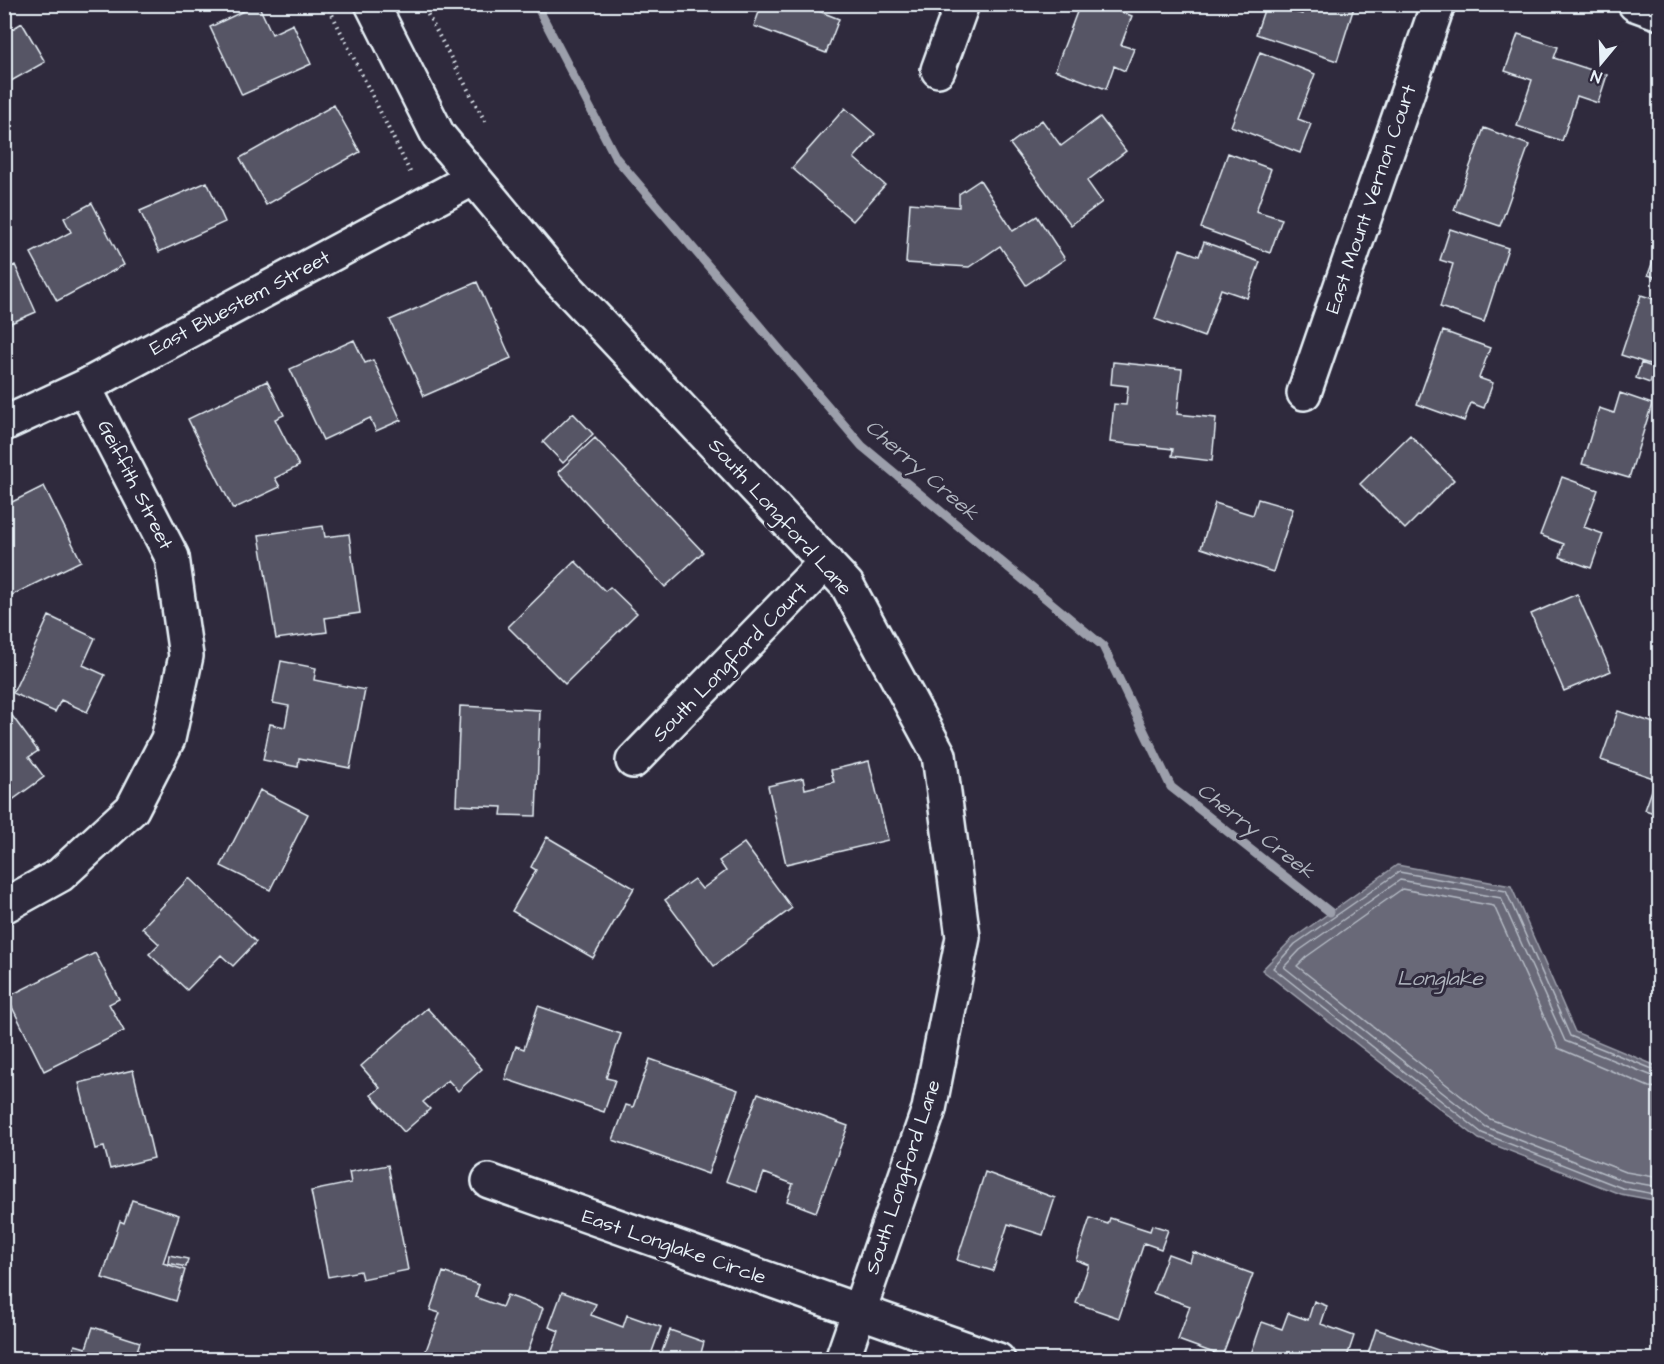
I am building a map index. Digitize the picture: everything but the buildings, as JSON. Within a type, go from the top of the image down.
[{"type":"street","name":"South Longford Lane","points":[[372,4],[438,135],[553,273],[847,585],[939,754],[963,937],[929,1109],[842,1359]]},
{"type":"street","points":[[938,70],[962,4]]},
{"type":"street","name":"East Mount Vernon Court","points":[[1304,393],[1438,4]]},
{"type":"street","points":[[1635,4],[1659,13]]},
{"type":"street","name":"East Bluestem Street","points":[[4,424],[84,387],[474,178]]},
{"type":"street","name":"Geiffith Street","points":[[4,906],[60,875],[132,809],[168,739],[186,656],[172,557],[84,387]]},
{"type":"street","name":"South Longford Court","points":[[633,761],[826,562]]},
{"type":"street","name":"East Longlake Circle","points":[[489,1182],[998,1359]]},
{"type":"path","points":[[327,4],[426,204]]},
{"type":"path","points":[[422,4],[487,125]]},
{"type":"water","name":"Longlake","points":[[1397,865],[1511,886],[1575,1032],[1659,1067],[1659,1201],[1620,1194],[1479,1139],[1262,970],[1291,940]]},
{"type":"waterway","name":"Cherry Creek","points":[[536,4],[616,158],[862,446],[1103,646],[1171,787],[1330,912]]}]
